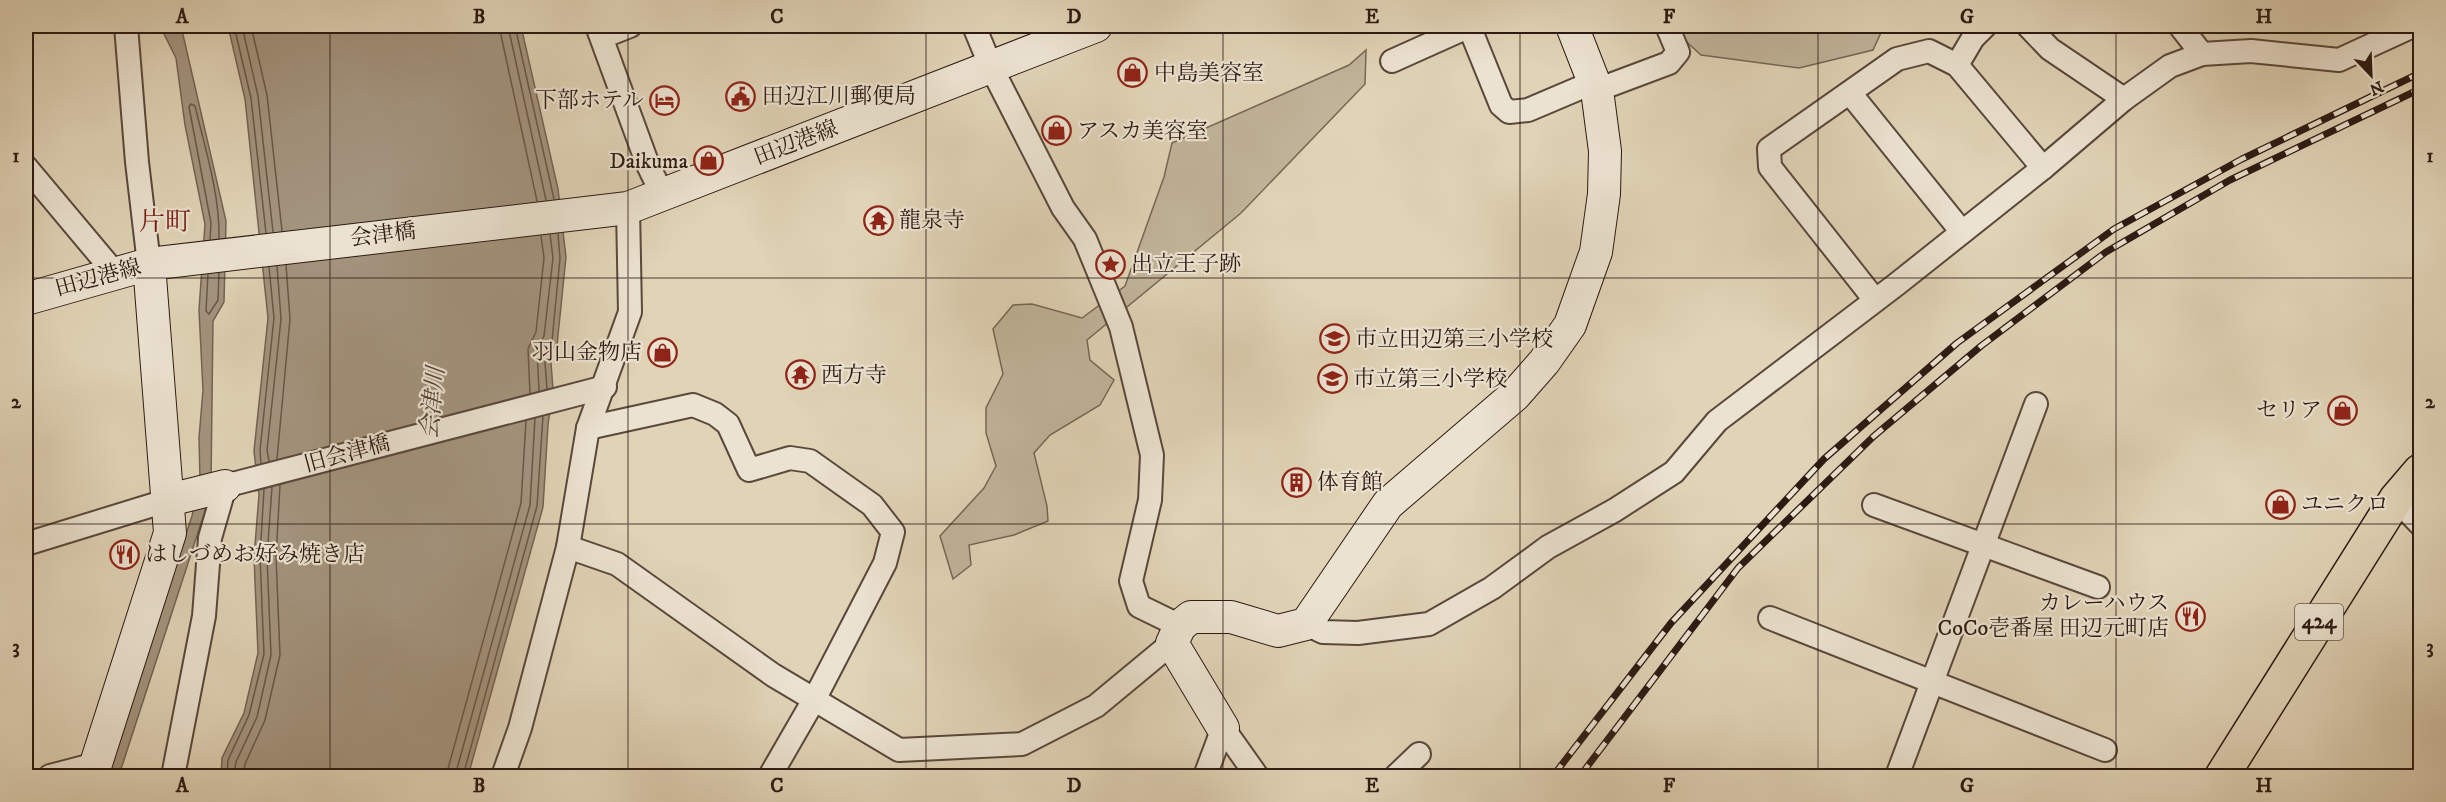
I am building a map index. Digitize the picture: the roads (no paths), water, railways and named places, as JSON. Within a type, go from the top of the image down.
[{"type":"highway","name":"424","points":[[2222,777],[2397,499],[2421,471]]},
{"type":"street","points":[[50,777],[94,770],[170,533],[160,262],[137,162],[126,26]]},
{"type":"street","points":[[630,26],[599,31],[648,165],[663,195]]},
{"type":"street","points":[[974,26],[991,67],[1063,208],[1085,238],[1121,327],[1152,455],[1150,500],[1131,581],[1139,606],[1176,634],[1223,728],[1257,777]]},
{"type":"street","name":"田辺港線","points":[[594,212],[628,208],[1096,26]]},
{"type":"street","points":[[1392,61],[1470,26],[1501,105],[1509,112],[1528,110],[1669,63],[1678,52],[1667,26]]},
{"type":"street","points":[[1306,624],[1388,504],[1515,395],[1544,362],[1570,325],[1596,252],[1604,194],[1605,151],[1596,86],[1572,26]]},
{"type":"street","points":[[1958,65],[1973,38],[1985,26]]},
{"type":"street","points":[[2028,26],[2050,49],[2124,99]]},
{"type":"street","points":[[2180,26],[2202,54]]},
{"type":"street","points":[[568,546],[617,564],[773,675],[899,750],[1022,744],[1096,706],[1176,634],[1191,617],[1231,616],[1278,631],[1306,624],[1323,632],[1358,633],[1429,624],[1492,588],[1548,547],[1615,510],[1674,472],[1717,421],[2043,168],[2124,99],[2170,66],[2202,54],[2251,51],[2339,60],[2413,26]]},
{"type":"street","points":[[1875,300],[1770,166],[1769,149],[1897,59],[1929,51],[1958,65],[2043,168]]},
{"type":"street","points":[[1850,93],[1962,232]]},
{"type":"street","points":[[31,180],[114,272]]},
{"type":"street","points":[[503,777],[520,728],[568,546],[588,428],[605,387],[630,312],[628,208]]},
{"type":"street","name":"会津橋","points":[[160,262],[594,212]]},
{"type":"street","name":"田辺港線","points":[[26,299],[114,272],[160,262]]},
{"type":"street","name":"旧会津橋","points":[[225,486],[605,387]]},
{"type":"street","points":[[1897,777],[2036,404]]},
{"type":"street","points":[[588,428],[693,405],[715,414],[728,424],[749,470],[790,458],[810,461],[872,505],[893,532],[885,563],[770,777]]},
{"type":"street","points":[[26,544],[170,500],[225,486]]},
{"type":"street","points":[[174,777],[204,616],[210,538],[225,486]]},
{"type":"street","points":[[2397,499],[2421,524]]},
{"type":"street","points":[[1874,505],[2098,587]]},
{"type":"street","points":[[1770,618],[2105,750]]},
{"type":"street","points":[[1205,777],[1223,728]]},
{"type":"street","points":[[1396,777],[1419,754]]},
{"type":"water","points":[[160,26],[181,26],[226,221],[224,302],[213,321],[211,484],[204,514],[122,766],[118,776],[106,776],[192,516],[200,479],[199,438],[203,390],[199,310],[205,224],[185,125],[176,58]]},
{"type":"water","name":"会津川","points":[[228,26],[521,26],[558,189],[566,257],[557,345],[550,350],[553,389],[548,425],[543,507],[468,776],[221,776],[222,758],[244,713],[258,653],[254,557],[259,495],[254,451],[268,318],[245,99]]},
{"type":"railway","points":[[1553,776],[1671,623],[1824,459],[1957,343],[2114,229],[2242,159],[2420,73]]},
{"type":"railway","points":[[1580,776],[1738,568],[1874,436],[1981,346],[2106,252],[2230,180],[2420,89]]},
{"type":"place","name":"中島美容室","points":[[1133,73]]},
{"type":"place","name":"田辺江川郵便局","points":[[741,96]]},
{"type":"place","name":"下部ホテル","points":[[665,100]]},
{"type":"place","name":"アスカ美容室","points":[[1056,131]]},
{"type":"place","name":"Daikuma","points":[[709,161]]},
{"type":"place","name":"龍泉寺","points":[[878,220]]},
{"type":"place","name":"出立王子跡","points":[[1110,264]]},
{"type":"place","name":"市立田辺第三小学校","points":[[1334,339]]},
{"type":"place","name":"羽山金物店","points":[[663,352]]},
{"type":"place","name":"西方寺","points":[[800,375]]},
{"type":"place","name":"市立第三小学校","points":[[1332,379]]},
{"type":"place","name":"セリア","points":[[2343,410]]},
{"type":"place","name":"体育館","points":[[1296,482]]},
{"type":"place","name":"ユニクロ","points":[[2280,504]]},
{"type":"place","name":"はしづめお好み焼き店","points":[[124,554]]},
{"type":"place","name":"カレーハウス CoCo壱番屋 田辺元町店","points":[[2190,616]]},
{"type":"district","name":"片町","points":[[165,222]]}]
